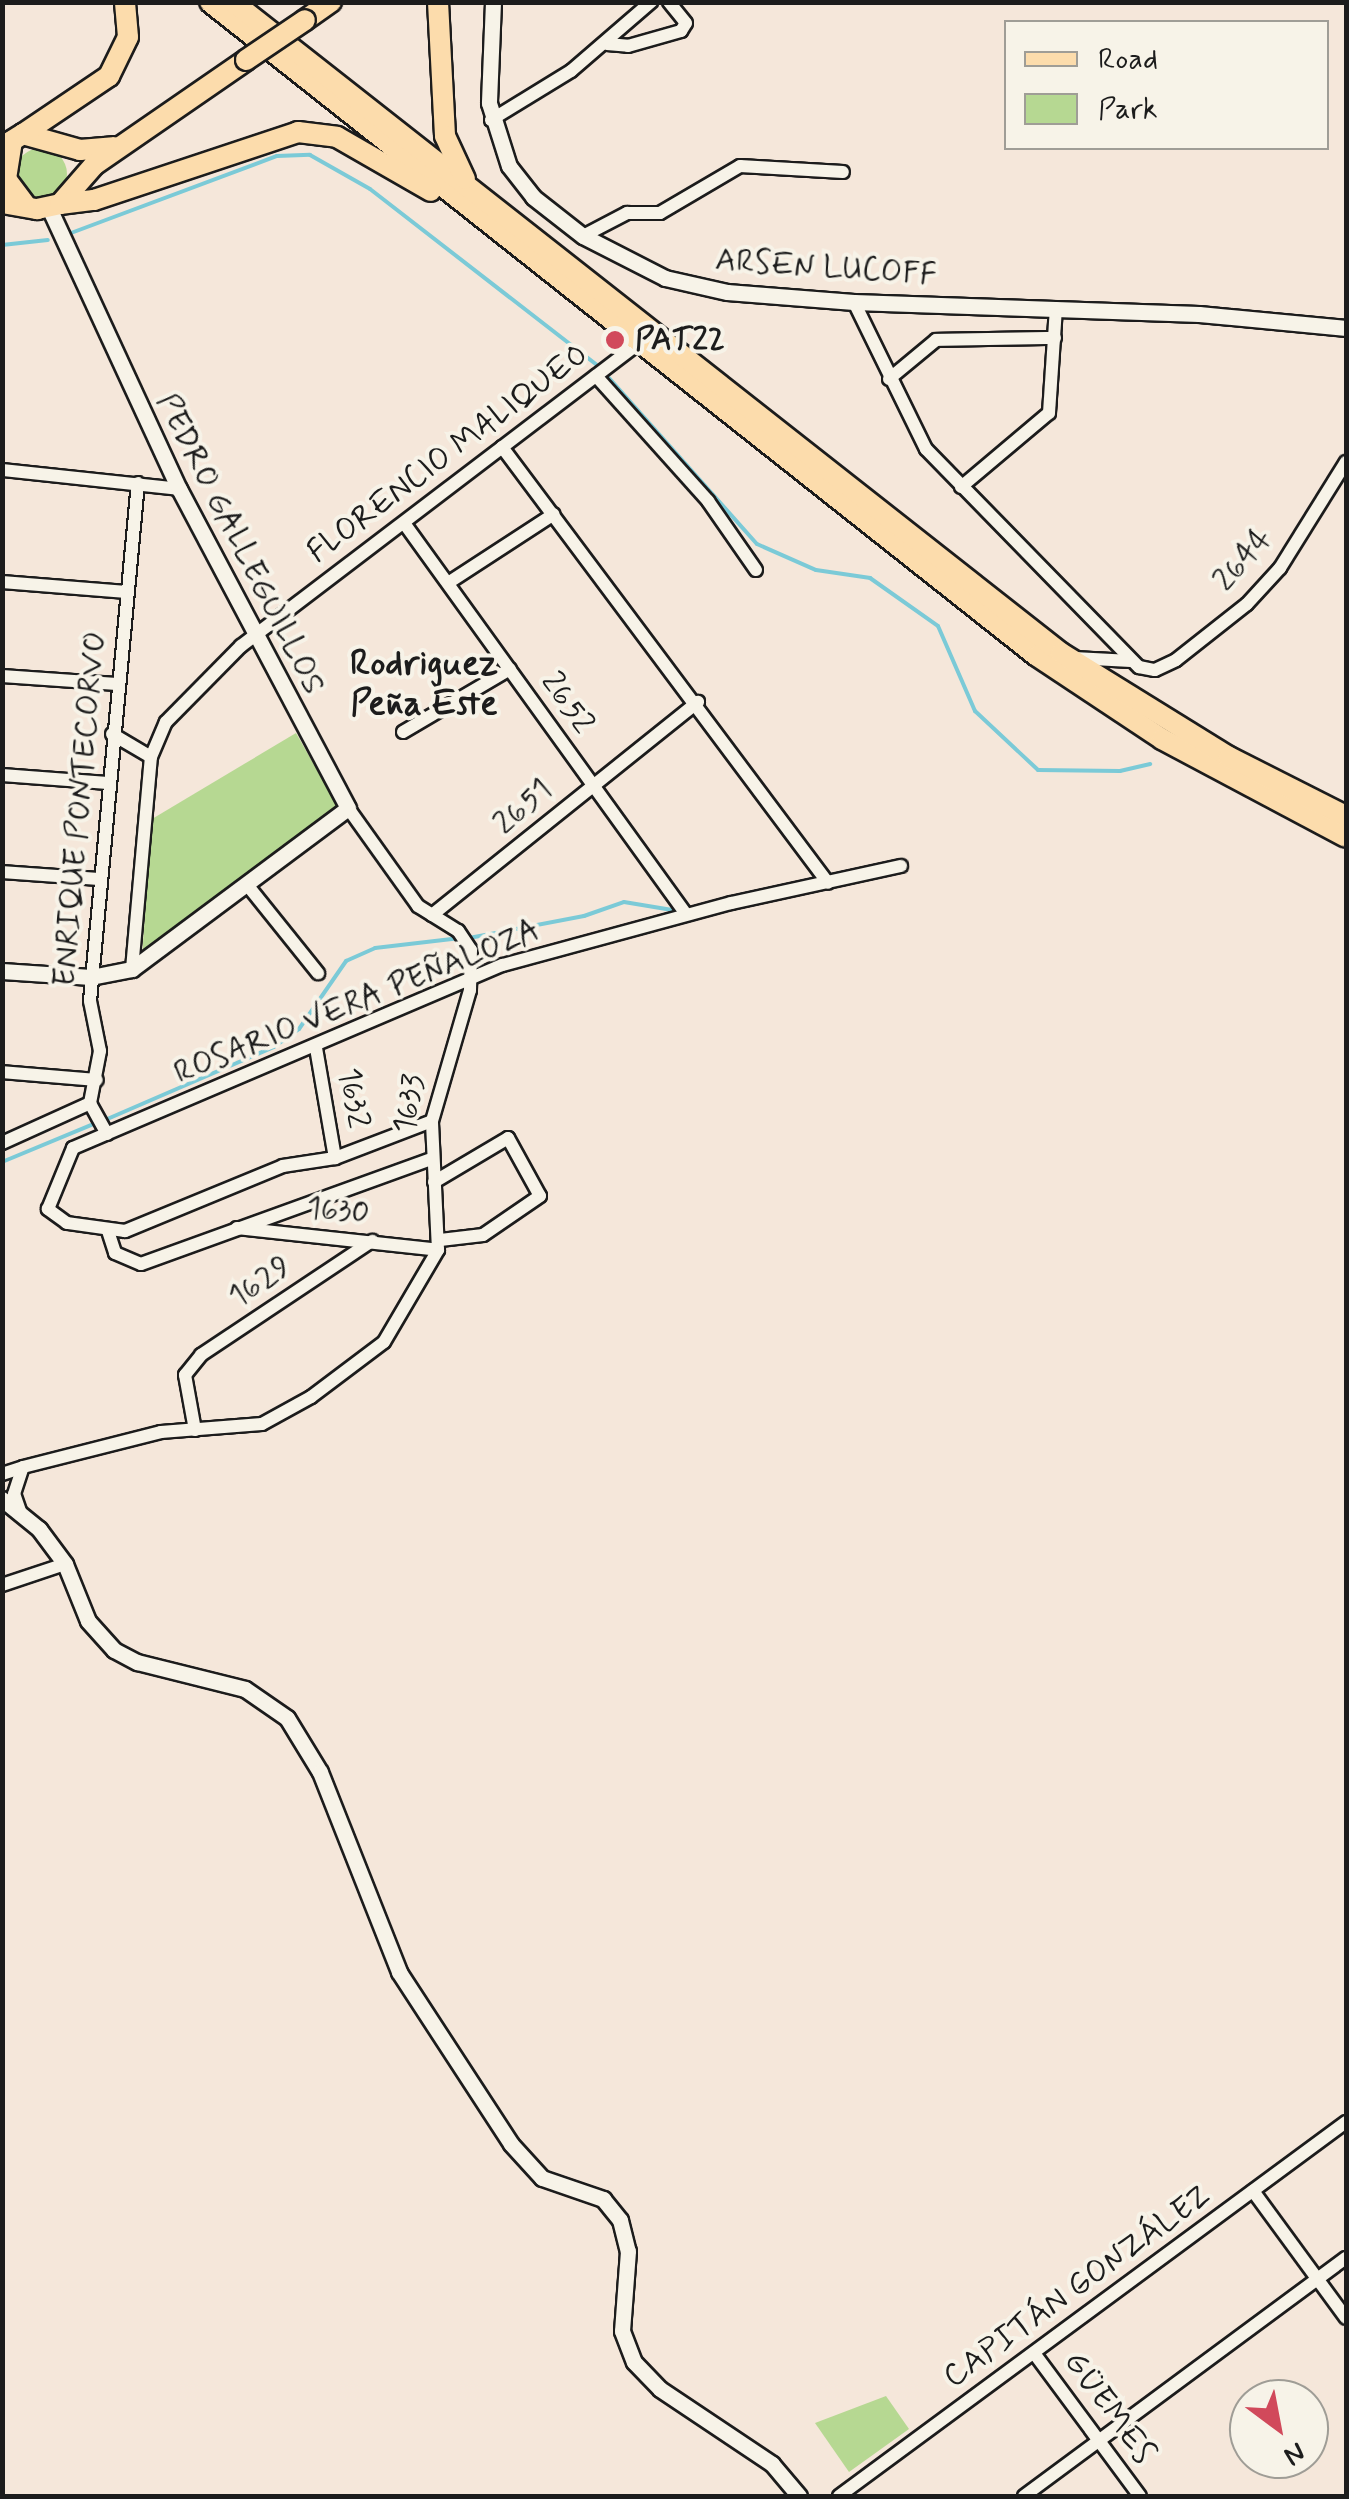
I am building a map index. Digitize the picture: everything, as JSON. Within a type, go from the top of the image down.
[{"type":"main road","points":[[26,206],[6,179],[13,141],[110,76],[128,37],[125,2]]},
{"type":"main road","points":[[210,2],[638,343],[1081,688],[1192,757],[1346,837]]},
{"type":"main road","points":[[233,2],[1068,658],[1229,757],[1346,816]]},
{"type":"main road","points":[[54,206],[129,140],[331,2]]},
{"type":"main road","points":[[438,2],[445,136],[464,178],[487,202]]},
{"type":"main road","points":[[2,203],[54,206],[94,200],[268,137],[306,132],[343,140],[496,228]]},
{"type":"main road","points":[[13,141],[90,151],[129,140]]},
{"type":"main road","points":[[61,145],[74,163],[74,186]]},
{"type":"street","name":"ARSEN LUCOFF","points":[[494,2],[492,120],[516,177],[583,236],[684,284],[854,302],[1056,308],[1346,328]]},
{"type":"street","points":[[492,120],[607,44],[651,2]]},
{"type":"street","points":[[607,44],[628,46],[681,30],[686,23],[669,2]]},
{"type":"street","points":[[583,236],[627,213],[660,213],[740,166],[842,172]]},
{"type":"street","name":"PEDRO GALLEGUILLOS","points":[[54,206],[180,489],[254,638],[348,808],[418,906],[458,931],[471,950],[471,980]]},
{"type":"street","points":[[854,302],[926,449],[1132,660]]},
{"type":"street","points":[[962,488],[1049,412],[1056,308]]},
{"type":"street","points":[[889,380],[936,340],[1055,338]]},
{"type":"street","name":"FLORENCIO MALIQUEO","points":[[132,969],[151,757],[166,722],[254,638],[638,343]]},
{"type":"street","points":[[596,376],[708,502],[756,570]]},
{"type":"street","points":[[502,448],[698,702],[828,883]]},
{"type":"street","name":"2644","points":[[1132,660],[1155,670],[1263,588],[1346,462]]},
{"type":"street","points":[[2,470],[180,489]]},
{"type":"street","name":"ENRIQUE PONTECORVO","points":[[90,1103],[97,1080],[92,977],[138,483]]},
{"type":"street","points":[[448,583],[554,514]]},
{"type":"street","name":"2652","points":[[404,523],[686,914]]},
{"type":"street","points":[[2,582],[128,592]]},
{"type":"street","points":[[1068,658],[1132,660]]},
{"type":"street","points":[[403,732],[510,670]]},
{"type":"street","points":[[2,676],[117,684]]},
{"type":"street","name":"2651","points":[[432,915],[590,784],[698,702]]},
{"type":"street","points":[[112,734],[151,757]]},
{"type":"street","points":[[2,775],[108,784]]},
{"type":"street","points":[[2,970],[92,977],[115,976],[132,969],[348,808]]},
{"type":"street","name":"ROSARIO VERA PEÑALOZA","points":[[108,1231],[66,1223],[48,1209],[72,1148],[316,1048],[503,965],[686,914],[901,866]]},
{"type":"street","points":[[2,872],[100,879]]},
{"type":"street","points":[[248,886],[318,973]]},
{"type":"street","name":"1633","points":[[439,1245],[429,1160],[432,1120],[471,980]]},
{"type":"street","name":"1632","points":[[316,1048],[335,1158]]},
{"type":"street","points":[[2,1072],[97,1080]]},
{"type":"street","points":[[2,1142],[90,1103],[107,1134]]},
{"type":"street","points":[[429,1160],[141,1264],[115,1253],[108,1231],[125,1230],[283,1166],[335,1158],[432,1120]]},
{"type":"street","name":"1630","points":[[233,1228],[439,1245],[483,1236],[540,1196],[508,1138],[434,1182]]},
{"type":"street","name":"1629","points":[[196,1430],[185,1376],[201,1355],[372,1241]]},
{"type":"street","points":[[2,1474],[112,1442],[272,1420],[384,1342],[439,1245]]},
{"type":"street","points":[[20,1511],[14,1494],[22,1467]]},
{"type":"street","points":[[2,1499],[20,1511],[64,1564],[88,1622],[114,1650],[136,1662],[246,1689],[287,1718],[320,1772],[399,1972],[489,2112],[524,2163],[542,2178],[603,2199],[620,2220],[628,2252],[622,2332],[634,2362],[660,2390],[772,2464],[799,2496]]},
{"type":"street","points":[[2,1585],[64,1564]]},
{"type":"street","name":"CAPITÁN GONZÁLEZ","points":[[839,2496],[1346,2122]]},
{"type":"street","points":[[1253,2191],[1346,2318]]},
{"type":"street","points":[[1024,2496],[1346,2258]]},
{"type":"street","name":"GÜEMES","points":[[1034,2353],[1140,2496]]},
{"type":"green space","points":[[41,148],[59,156],[67,174],[59,192],[41,200],[23,192],[15,174],[23,156]]},
{"type":"green space","points":[[296,733],[337,805],[142,956],[152,819]]},
{"type":"green space","points":[[886,2396],[909,2429],[849,2472],[815,2423]]},
{"type":"waterway","points":[[71,233],[277,156],[310,155],[370,189],[596,364]]},
{"type":"waterway","points":[[2,245],[48,240]]},
{"type":"waterway","points":[[609,378],[757,544],[816,570],[870,578],[938,626],[975,711],[1038,770],[1120,771],[1150,764]]},
{"type":"waterway","points":[[469,938],[584,916],[624,902],[678,911]]},
{"type":"waterway","points":[[105,1120],[274,1047],[299,1029],[346,961],[375,948],[460,938]]},
{"type":"waterway","points":[[2,1162],[96,1123]]},
{"type":"place","name":"PAT22","points":[[615,340]]},
{"type":"district","name":"Rodriguez Peña Este","points":[[424,684]]}]
